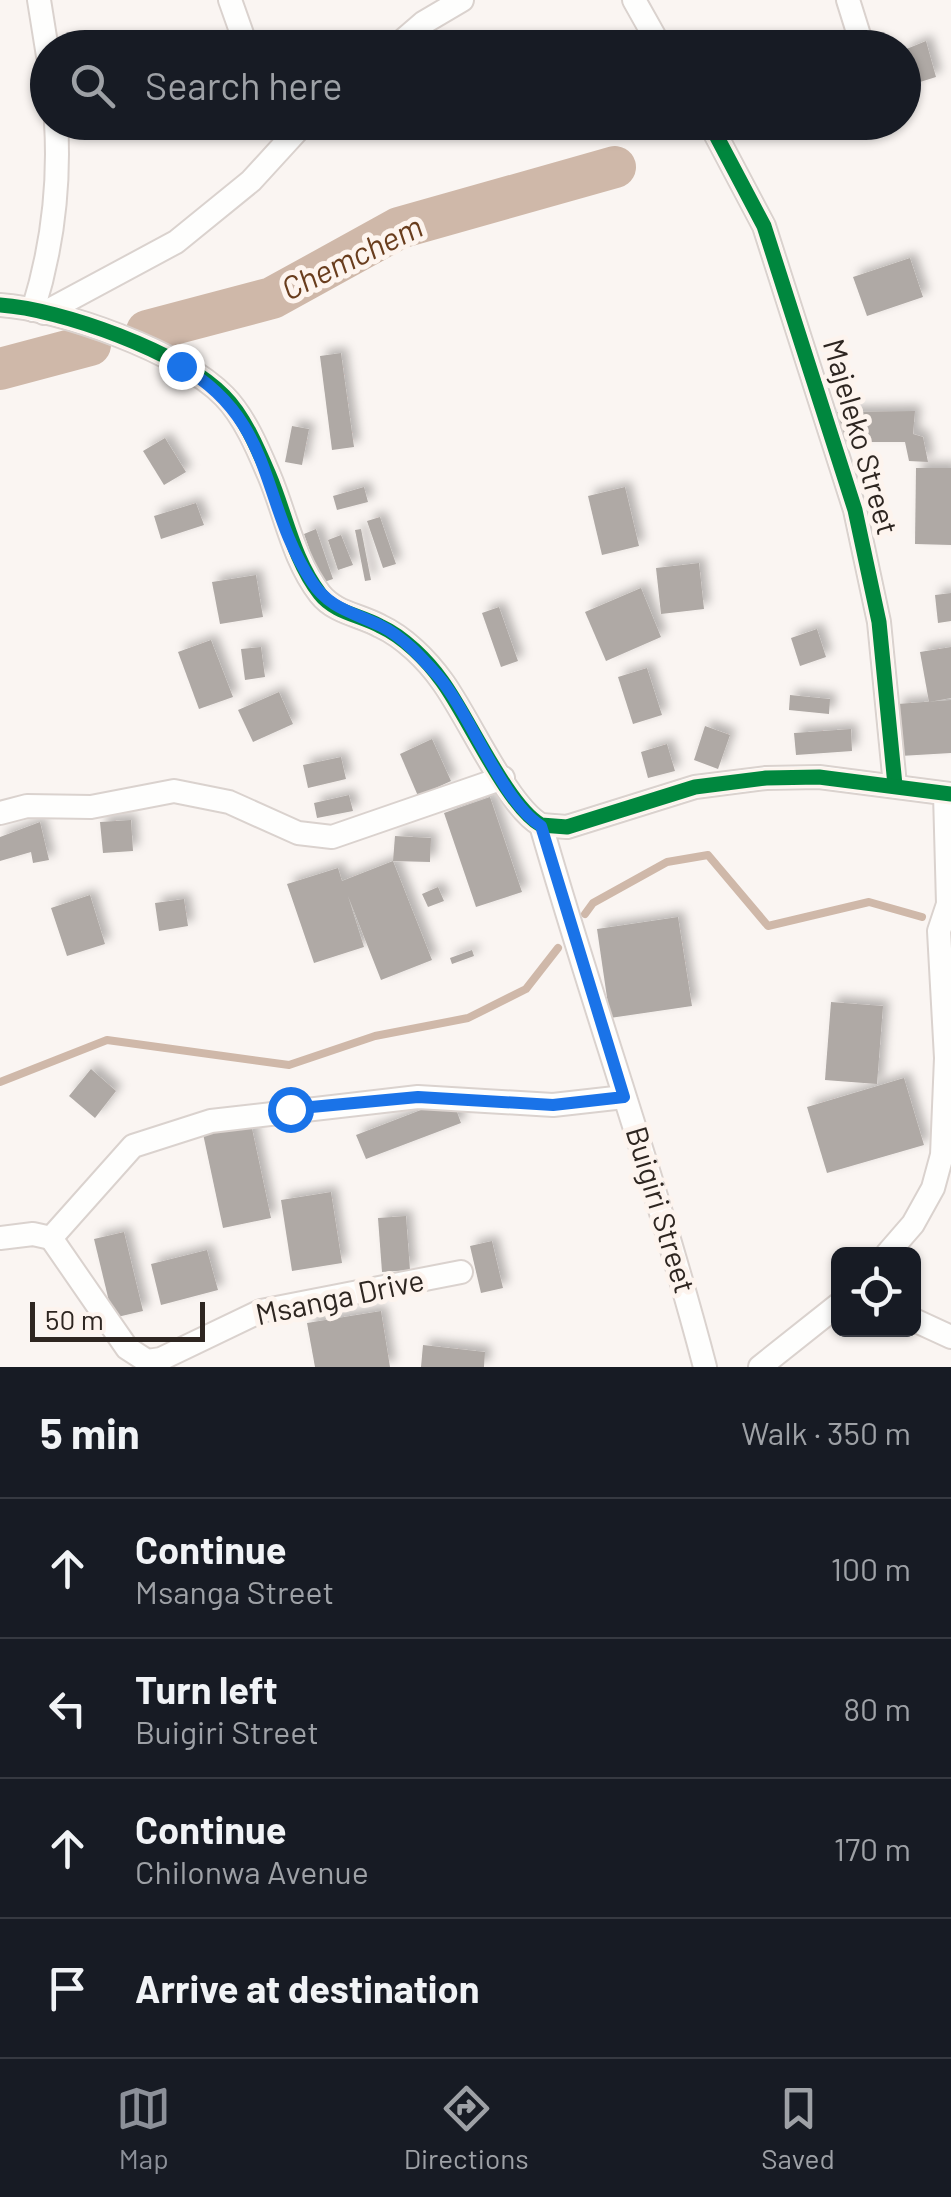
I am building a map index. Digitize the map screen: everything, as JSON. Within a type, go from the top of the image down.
[{"type":"street","points":[[39,0],[44,30]]},
{"type":"street","points":[[230,0],[241,30]]},
{"type":"street","points":[[420,30],[462,0]]},
{"type":"street","points":[[634,0],[651,30]]},
{"type":"street","points":[[848,0],[857,30]]},
{"type":"street","points":[[38,312],[51,239],[57,140]]},
{"type":"street","points":[[38,312],[176,242],[251,181],[282,140]]},
{"type":"street","name":"Majeleko Street","points":[[718,140],[764,226],[855,510],[880,622],[894,785]]},
{"type":"street","points":[[0,305],[38,312],[109,334],[181,366],[226,398],[254,443],[300,559],[320,594],[336,608],[382,626],[409,646],[440,679],[503,778],[541,826],[567,826],[718,782],[818,776],[948,794],[948,904],[939,932],[947,1156],[913,1224],[892,1247]]},
{"type":"street","points":[[0,813],[27,806],[90,807],[174,791],[229,802],[298,834],[323,838],[503,778]]},
{"type":"street","name":"Buigiri Street","points":[[541,826],[662,1208],[704,1367]]},
{"type":"street","points":[[0,1238],[51,1238],[133,1146],[211,1121],[418,1097],[553,1105],[624,1097]]},
{"type":"street","name":"Msanga Drive","points":[[51,1238],[127,1348],[147,1361],[160,1359],[261,1311],[460,1272]]},
{"type":"street","points":[[760,1367],[831,1311]]},
{"type":"street","points":[[921,1323],[951,1338]]},
{"type":"building","points":[[926,41],[936,77],[921,82],[921,43]]},
{"type":"building","points":[[910,258],[923,297],[867,316],[853,277]]},
{"type":"building","points":[[341,353],[354,447],[332,450],[320,356]]},
{"type":"building","points":[[915,411],[913,434],[923,437],[928,462],[909,461],[905,442],[843,442],[836,412]]},
{"type":"building","points":[[292,426],[309,429],[302,465],[285,462]]},
{"type":"building","points":[[165,438],[186,472],[164,485],[143,451]]},
{"type":"building","points":[[916,468],[951,468],[951,545],[915,544]]},
{"type":"building","points":[[364,487],[368,502],[337,510],[333,496]]},
{"type":"building","points":[[625,487],[639,546],[602,555],[588,496]]},
{"type":"building","points":[[196,503],[204,525],[161,539],[154,516]]},
{"type":"building","points":[[380,517],[396,564],[383,568],[367,521]]},
{"type":"building","points":[[316,529],[333,579],[321,583],[304,534]]},
{"type":"building","points":[[361,529],[371,580],[365,581],[355,530]]},
{"type":"building","points":[[341,535],[353,565],[338,570],[328,540]]},
{"type":"building","points":[[699,563],[704,609],[661,614],[656,568]]},
{"type":"building","points":[[256,575],[263,617],[220,624],[212,582]]},
{"type":"building","points":[[641,588],[661,637],[606,661],[585,612]]},
{"type":"building","points":[[951,593],[951,621],[938,623],[935,595]]},
{"type":"building","points":[[499,607],[518,661],[501,667],[482,613]]},
{"type":"building","points":[[817,629],[826,657],[800,666],[791,638]]},
{"type":"building","points":[[211,640],[233,697],[199,709],[178,652]]},
{"type":"building","points":[[261,647],[265,677],[245,680],[241,649]]},
{"type":"building","points":[[951,647],[951,698],[929,702],[920,652]]},
{"type":"building","points":[[647,668],[662,715],[633,724],[618,677]]},
{"type":"building","points":[[279,692],[293,724],[253,742],[238,710]]},
{"type":"building","points":[[790,695],[830,699],[829,714],[789,710]]},
{"type":"building","points":[[951,700],[951,753],[900,756],[897,704]]},
{"type":"building","points":[[705,726],[730,735],[718,769],[694,760]]},
{"type":"building","points":[[851,729],[852,751],[796,755],[794,733]]},
{"type":"building","points":[[432,739],[451,781],[418,796],[400,754]]},
{"type":"building","points":[[667,744],[675,771],[648,778],[641,752]]},
{"type":"building","points":[[341,757],[346,779],[308,788],[303,765]]},
{"type":"building","points":[[349,795],[353,811],[317,818],[314,803]]},
{"type":"building","points":[[490,797],[522,892],[476,907],[444,813]]},
{"type":"building","points":[[131,820],[133,851],[103,853],[100,822]]},
{"type":"building","points":[[40,822],[49,860],[33,863],[31,852],[0,861],[0,837]]},
{"type":"building","points":[[395,836],[431,838],[430,862],[393,861]]},
{"type":"building","points":[[393,861],[432,960],[381,980],[348,896],[364,947],[314,963],[287,884],[338,868],[342,881]]},
{"type":"building","points":[[438,887],[444,901],[428,907],[422,894]]},
{"type":"building","points":[[90,895],[105,944],[67,956],[51,908]]},
{"type":"building","points":[[184,899],[188,926],[159,931],[155,903]]},
{"type":"building","points":[[678,917],[692,1006],[610,1018],[597,929]]},
{"type":"building","points":[[472,950],[474,956],[452,964],[450,958]]},
{"type":"building","points":[[831,1002],[883,1006],[877,1084],[825,1080]]},
{"type":"building","points":[[91,1069],[116,1091],[95,1118],[69,1096]]},
{"type":"building","points":[[904,1078],[924,1145],[827,1173],[807,1107]]},
{"type":"building","points":[[452,1098],[461,1123],[366,1159],[356,1135]]},
{"type":"building","points":[[250,1119],[271,1218],[223,1228],[202,1129]]},
{"type":"building","points":[[331,1192],[342,1263],[292,1271],[281,1200]]},
{"type":"building","points":[[406,1216],[410,1270],[382,1272],[378,1218]]},
{"type":"building","points":[[124,1232],[143,1311],[113,1318],[94,1239]]},
{"type":"building","points":[[492,1241],[503,1288],[481,1293],[470,1246]]},
{"type":"building","points":[[207,1250],[218,1290],[161,1305],[151,1264]]},
{"type":"building","points":[[381,1311],[390,1367],[315,1367],[307,1323]]},
{"type":"building","points":[[423,1345],[485,1352],[484,1367],[421,1367]]},
{"type":"waterway","name":"Chemchem","points":[[147,331],[272,298],[399,228],[615,167]]},
{"type":"waterway","points":[[0,369],[90,345]]},
{"type":"waterway","points":[[585,914],[593,903],[667,862],[708,855],[768,926],[869,902],[922,917]]},
{"type":"waterway","points":[[0,1082],[107,1040],[289,1065],[375,1036],[468,1018],[526,989],[558,948]]},
{"type":"cycle path","points":[[719,140],[764,226],[855,510],[879,622],[895,785]]},
{"type":"cycle path","points":[[0,305],[55,315],[119,336],[179,364],[224,396],[255,444],[296,552],[320,594],[340,610],[389,631],[422,657],[452,696],[515,799],[541,825],[567,827],[695,787],[766,778],[819,777],[951,794]]},
{"type":"route","points":[[181,366],[211,384],[240,417],[270,478],[305,571],[320,594],[336,608],[382,626],[409,646],[440,679],[517,800],[541,826],[624,1097],[553,1105],[418,1097],[290,1109]]}]
